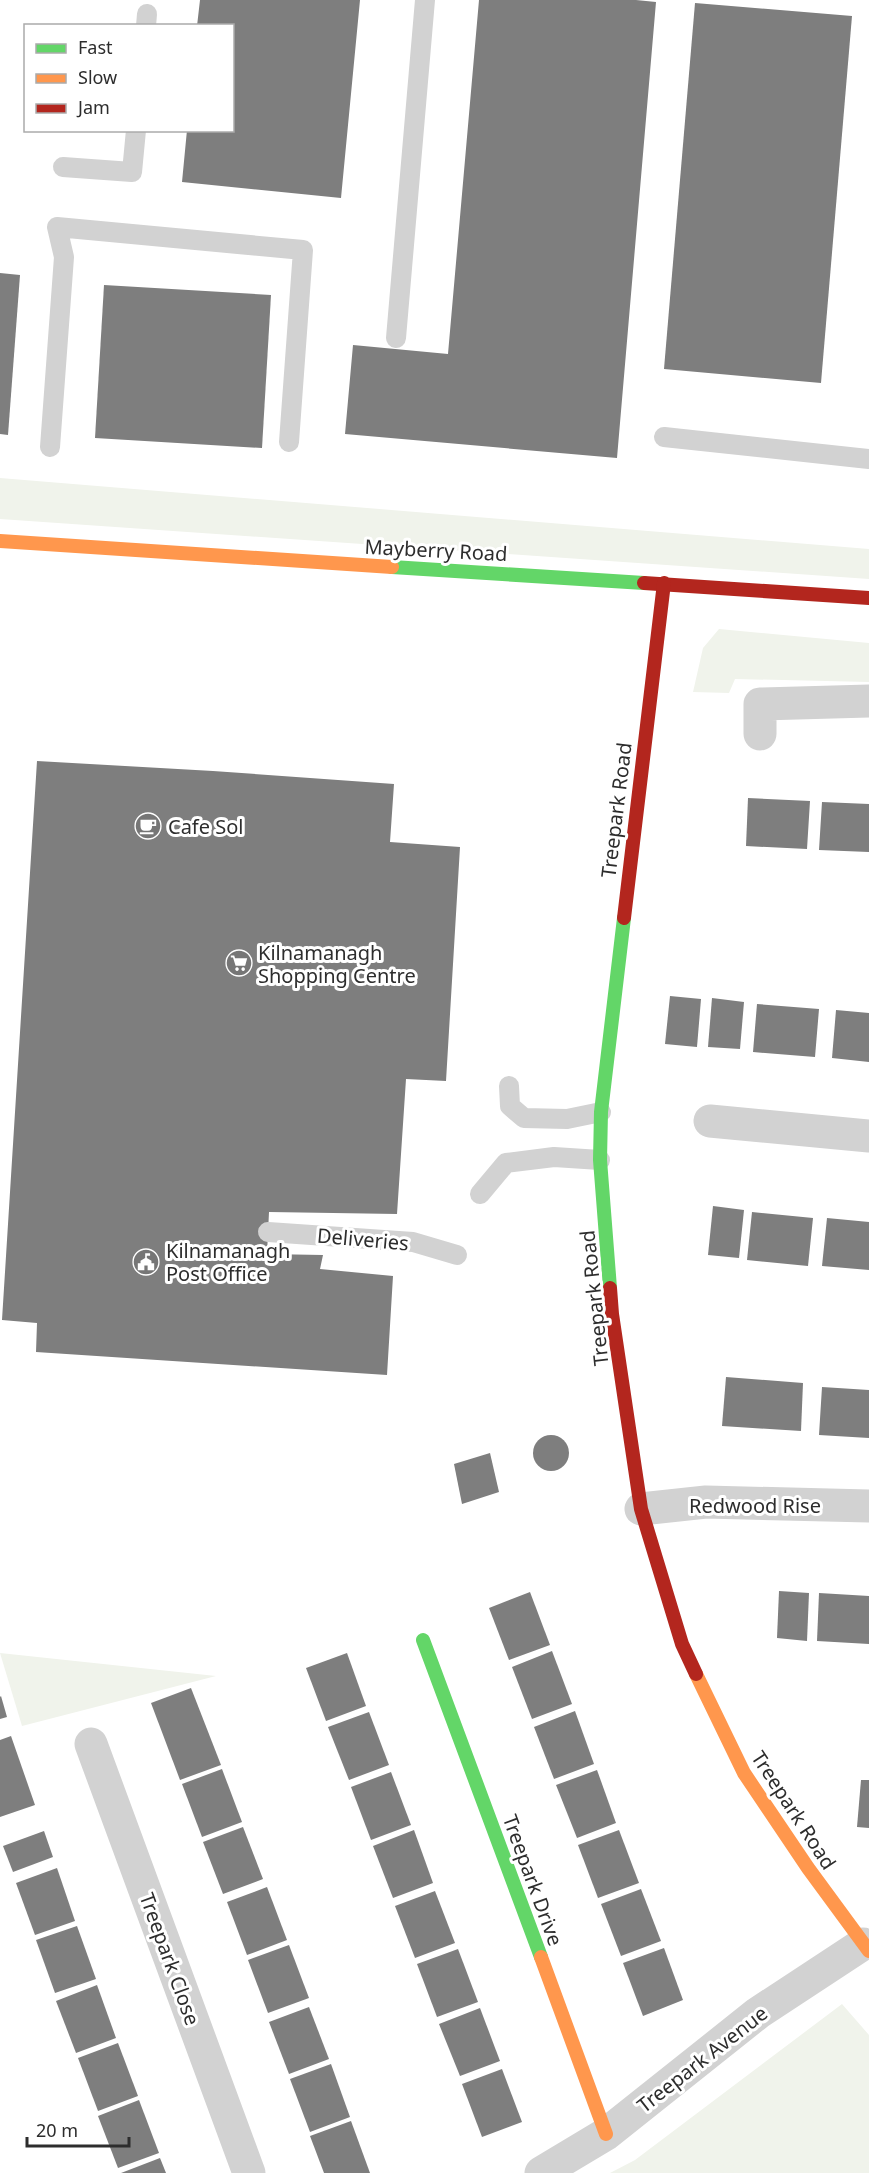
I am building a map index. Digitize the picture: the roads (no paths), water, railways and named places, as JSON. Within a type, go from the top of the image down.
[{"type":"street","name":"Mayberry Road","points":[[0,541],[228,558],[664,583],[869,598]]},
{"type":"street","name":"Treepark Road","points":[[664,583],[601,1112],[600,1160],[612,1314],[641,1509],[682,1644],[744,1773],[866,1947]]},
{"type":"street","points":[[760,734],[760,704],[869,701]]},
{"type":"street","points":[[710,1121],[869,1136]]},
{"type":"street","name":"Redwood Rise","points":[[641,1509],[706,1502],[869,1506]]},
{"type":"street","name":"Treepark Drive","points":[[423,1640],[606,2134]]},
{"type":"street","name":"Treepark Close","points":[[91,1744],[249,2173]]},
{"type":"street","name":"Treepark Avenue","points":[[541,2173],[606,2134],[758,2013],[866,1947]]},
{"type":"lane","points":[[396,338],[425,0]]},
{"type":"lane","points":[[63,167],[132,172],[136,132]]},
{"type":"lane","points":[[50,447],[64,257],[57,227],[303,250],[289,442]]},
{"type":"lane","points":[[664,437],[869,459]]},
{"type":"lane","points":[[509,1086],[510,1106],[524,1118],[567,1119],[601,1112]]},
{"type":"lane","points":[[480,1194],[506,1163],[554,1157],[600,1160]]},
{"type":"lane","name":"Deliveries","points":[[268,1232],[413,1242],[457,1255]]},
{"type":"place","name":"Cafe Sol","points":[[148,826]]},
{"type":"place","name":"Kilnamanagh Shopping Centre","points":[[239,963]]},
{"type":"place","name":"Kilnamanagh Post Office","points":[[146,1262]]}]
